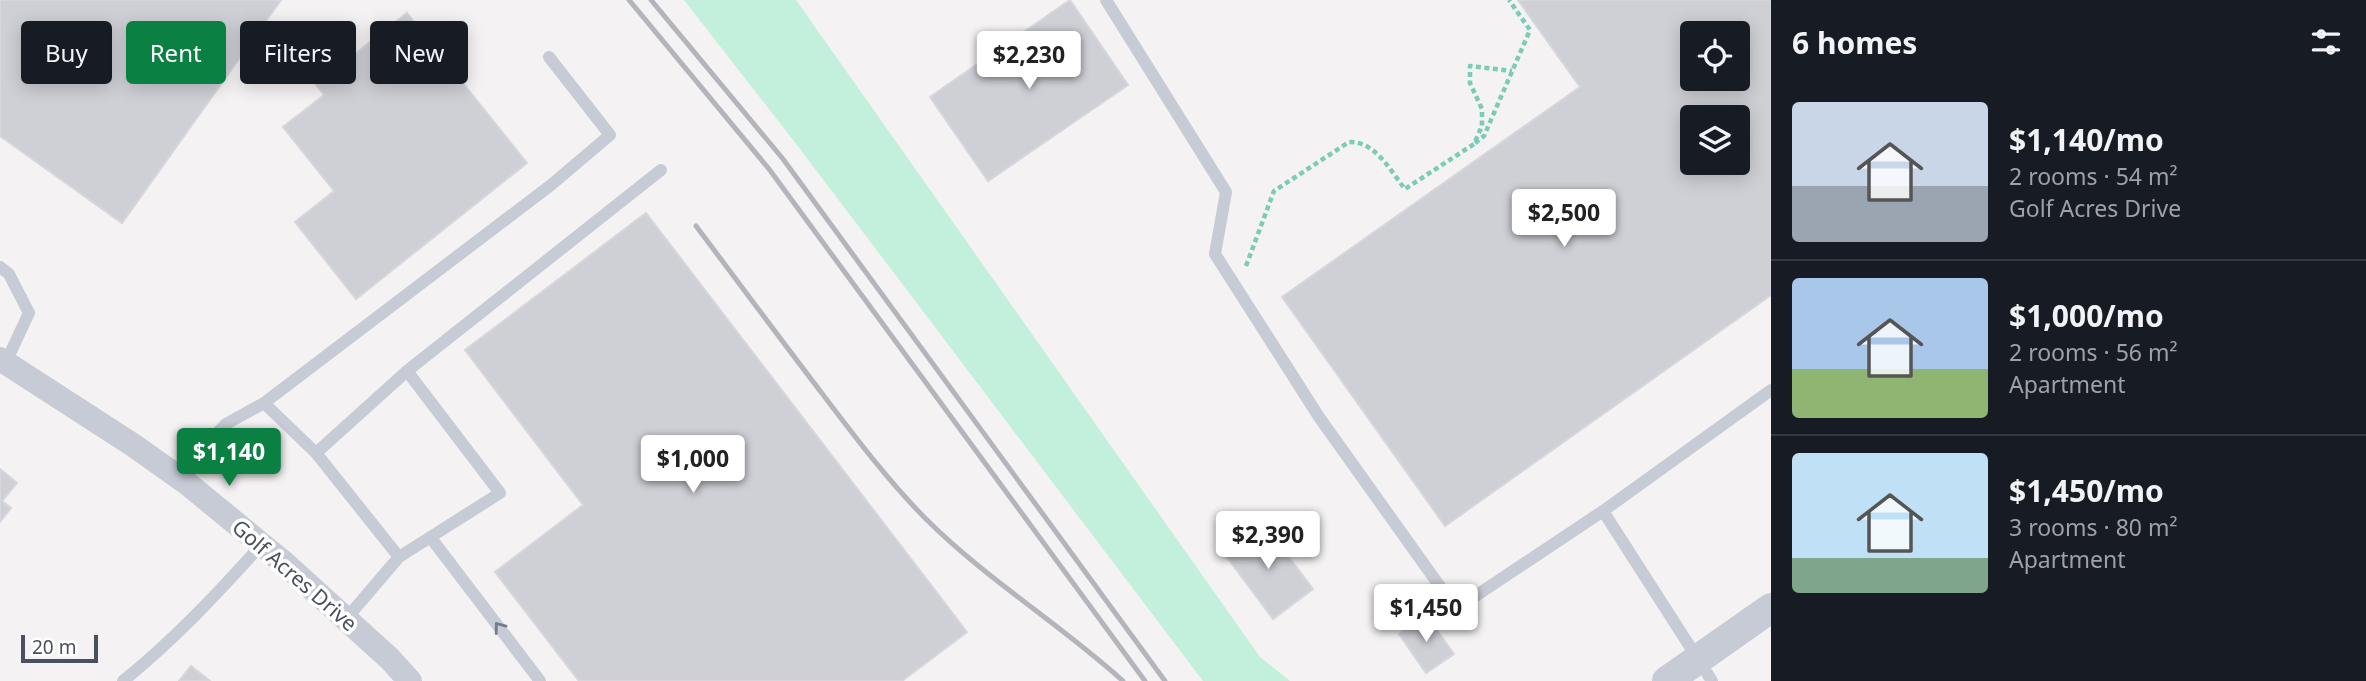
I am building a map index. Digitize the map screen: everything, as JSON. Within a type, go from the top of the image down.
[{"type":"street","name":"Golf Acres Drive","points":[[3,360],[176,475],[262,544],[410,681]]},
{"type":"street","points":[[1667,681],[1705,670],[1771,608]]},
{"type":"lane","points":[[1106,0],[1226,192],[1215,254],[1320,417],[1456,609],[1603,511],[1771,390]]},
{"type":"lane","points":[[176,475],[226,424],[264,403],[551,185],[610,135],[549,57]]},
{"type":"lane","points":[[316,453],[407,371],[661,170]]},
{"type":"lane","points":[[0,267],[9,274],[29,313],[3,360]]},
{"type":"lane","points":[[346,619],[399,556],[500,493],[407,371]]},
{"type":"lane","points":[[264,403],[316,453],[399,556]]},
{"type":"lane","points":[[1603,511],[1705,670]]},
{"type":"lane","points":[[431,538],[540,681]]},
{"type":"lane","points":[[123,681],[156,655],[202,610],[262,544]]},
{"type":"path","points":[[1241,277],[1274,191],[1349,142],[1359,142],[1372,148],[1405,189],[1485,136],[1530,30],[1509,0]]},
{"type":"path","points":[[1474,144],[1482,126],[1482,109],[1470,83],[1470,65],[1512,71]]},
{"type":"green space","points":[[684,0],[796,0],[1260,657],[1290,681],[1203,681]]},
{"type":"building","points":[[0,0],[281,0],[266,21],[240,21],[240,58],[226,77],[226,21],[126,21],[126,84],[221,84],[122,223],[0,136]]},
{"type":"building","points":[[1070,0],[1128,85],[988,181],[930,97]]},
{"type":"building","points":[[1518,0],[1771,0],[1771,295],[1445,526],[1282,297],[1580,87]]},
{"type":"building","points":[[407,13],[413,21],[397,21]]},
{"type":"building","points":[[370,42],[370,84],[464,84],[527,163],[356,299],[295,222],[334,191],[283,127],[324,95],[317,84],[356,84],[356,53]]},
{"type":"building","points":[[646,213],[967,632],[902,681],[579,681],[495,572],[583,505],[465,350]]},
{"type":"building","points":[[0,469],[17,483],[2,501],[11,508],[0,522]]},
{"type":"building","points":[[1263,523],[1313,589],[1273,619],[1223,552]]},
{"type":"building","points":[[1426,615],[1454,654],[1426,673],[1399,634]]},
{"type":"building","points":[[191,666],[210,681],[179,681]]},
{"type":"railway","points":[[629,0],[769,169],[1145,681]]},
{"type":"railway","points":[[651,0],[783,159],[1165,681]]},
{"type":"railway","points":[[696,226],[848,428],[912,505],[973,562],[1123,681]]}]
